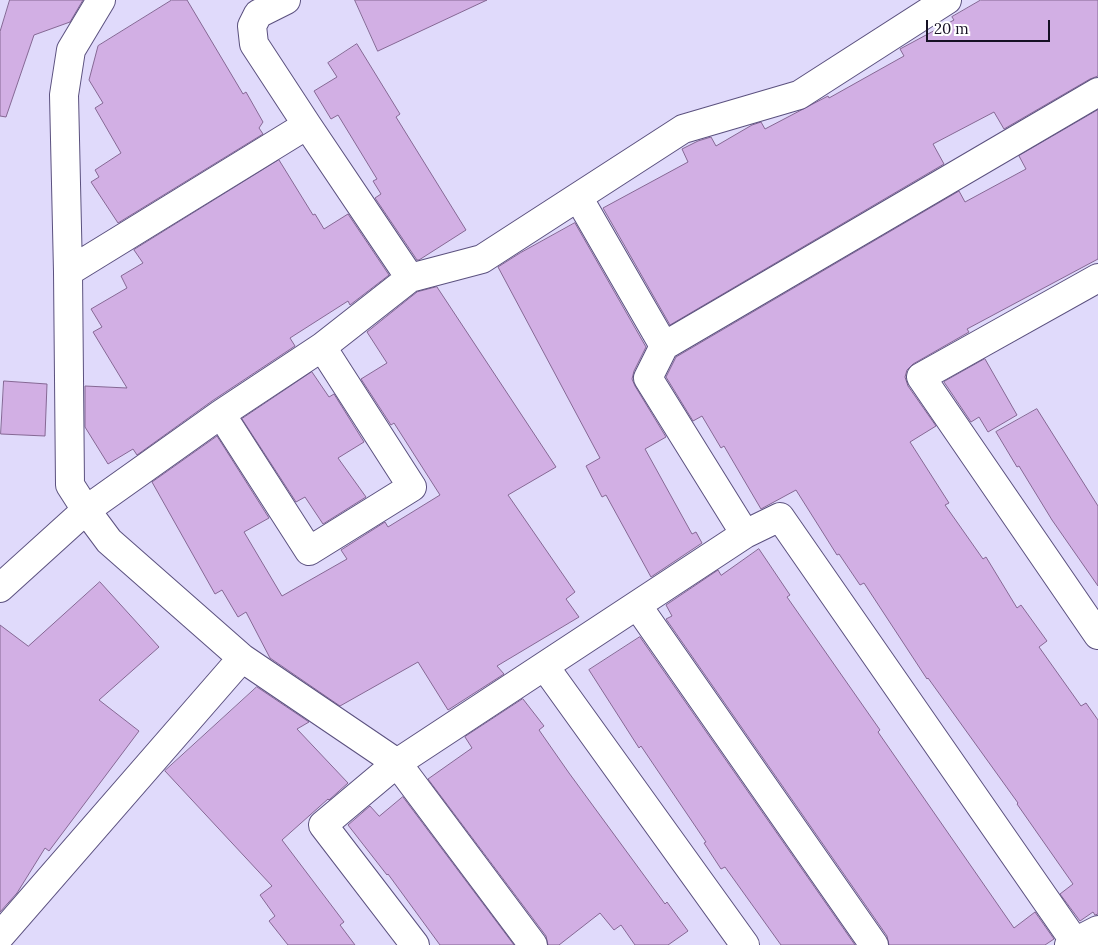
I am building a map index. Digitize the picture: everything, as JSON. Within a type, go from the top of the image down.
[{"type":"street","points":[[101,0],[71,50],[64,95],[70,485],[109,541],[242,658],[397,763],[533,945]]},
{"type":"street","points":[[286,0],[258,14],[252,26],[254,44],[410,278]]},
{"type":"street","points":[[0,588],[86,510],[220,414],[322,347],[410,278],[482,259],[683,129],[799,95],[947,0]]},
{"type":"street","points":[[745,534],[648,378],[664,346],[1098,92]]},
{"type":"street","points":[[68,272],[307,125]]},
{"type":"street","points":[[578,197],[664,346]]},
{"type":"street","points":[[1098,278],[921,376],[1098,634]]},
{"type":"street","points":[[220,414],[309,551],[412,487],[322,347]]},
{"type":"street","points":[[415,945],[323,825],[397,763],[745,534],[780,517],[1073,944],[1098,930]]},
{"type":"street","points":[[637,605],[874,945]]},
{"type":"street","points":[[0,936],[242,658]]},
{"type":"street","points":[[545,667],[745,945]]},
{"type":"building","points":[[10,0],[83,0],[70,22],[34,35],[6,117],[0,116],[0,32]]},
{"type":"building","points":[[172,0],[187,0],[243,94],[246,92],[263,122],[259,128],[263,134],[118,223],[91,182],[99,177],[95,170],[121,153],[95,108],[103,103],[89,80],[98,46]]},
{"type":"building","points":[[355,0],[487,0],[378,51]]},
{"type":"building","points":[[981,0],[1098,0],[1098,76],[1004,129],[994,112],[933,144],[944,164],[670,325],[603,208],[688,162],[682,149],[711,137],[716,146],[752,125],[761,122],[765,129],[828,96],[829,98],[904,56],[900,49],[954,20],[952,17]]},
{"type":"building","points":[[357,44],[400,114],[396,117],[466,230],[419,260],[417,260],[375,198],[381,194],[373,181],[377,179],[338,115],[331,119],[314,91],[337,77],[328,63]]},
{"type":"building","points":[[1098,110],[1098,259],[967,329],[969,332],[913,364],[907,370],[905,377],[908,386],[936,426],[910,442],[949,503],[945,505],[983,559],[986,557],[1017,608],[1021,605],[1047,641],[1039,647],[1081,706],[1086,703],[1098,720],[1098,914],[1095,915],[1093,912],[1080,921],[1060,894],[1073,884],[1018,803],[927,679],[864,583],[860,585],[839,554],[837,555],[796,490],[761,509],[724,446],[721,448],[702,416],[693,421],[666,377],[676,357],[959,191],[965,202],[1026,169],[1019,156]]},
{"type":"building","points":[[279,160],[313,215],[315,214],[324,229],[348,214],[389,275],[350,305],[348,301],[290,338],[295,346],[212,401],[137,455],[133,449],[108,464],[85,427],[85,386],[127,388],[93,332],[102,327],[91,309],[127,288],[121,276],[143,263],[134,250]]},
{"type":"building","points":[[575,223],[646,347],[632,379],[666,437],[645,449],[692,534],[696,532],[702,543],[651,577],[606,495],[602,497],[586,466],[600,458],[498,267]]},
{"type":"building","points":[[437,287],[556,467],[508,495],[575,592],[566,599],[579,617],[497,666],[504,674],[448,710],[418,662],[340,706],[270,658],[246,612],[238,617],[222,590],[215,594],[152,482],[217,436],[269,518],[244,532],[282,596],[347,559],[341,550],[385,522],[388,527],[440,495],[394,423],[391,425],[361,379],[387,363],[367,332],[417,292]]},
{"type":"building","points":[[985,359],[1017,415],[988,432],[979,417],[971,422],[944,382]]},
{"type":"building","points":[[312,372],[329,397],[334,394],[364,442],[338,458],[366,497],[323,524],[305,497],[296,502],[242,419]]},
{"type":"building","points":[[4,381],[47,384],[45,436],[1,434]]},
{"type":"building","points":[[1037,409],[1098,506],[1098,586],[1052,520],[996,432]]},
{"type":"building","points":[[759,549],[790,595],[787,597],[1014,928],[1035,912],[1054,939],[1045,945],[889,945],[887,936],[666,619],[672,616],[666,605],[718,570],[721,575]]},
{"type":"building","points":[[100,582],[159,647],[99,700],[139,731],[49,851],[45,848],[17,893],[0,912],[0,625],[28,646]]},
{"type":"building","points":[[640,637],[855,945],[781,945],[725,867],[721,869],[704,843],[706,842],[641,746],[639,748],[589,670]]},
{"type":"building","points":[[257,687],[309,722],[297,729],[348,783],[282,840],[344,922],[340,925],[355,945],[288,945],[269,921],[275,916],[260,895],[272,886],[165,771]]},
{"type":"building","points":[[523,699],[544,726],[539,730],[569,773],[665,904],[667,902],[688,931],[668,945],[635,945],[621,925],[614,930],[600,913],[559,945],[548,945],[546,936],[428,779],[472,748],[465,737]]},
{"type":"building","points":[[403,797],[514,945],[440,945],[388,874],[348,825],[370,806],[379,816]]}]
